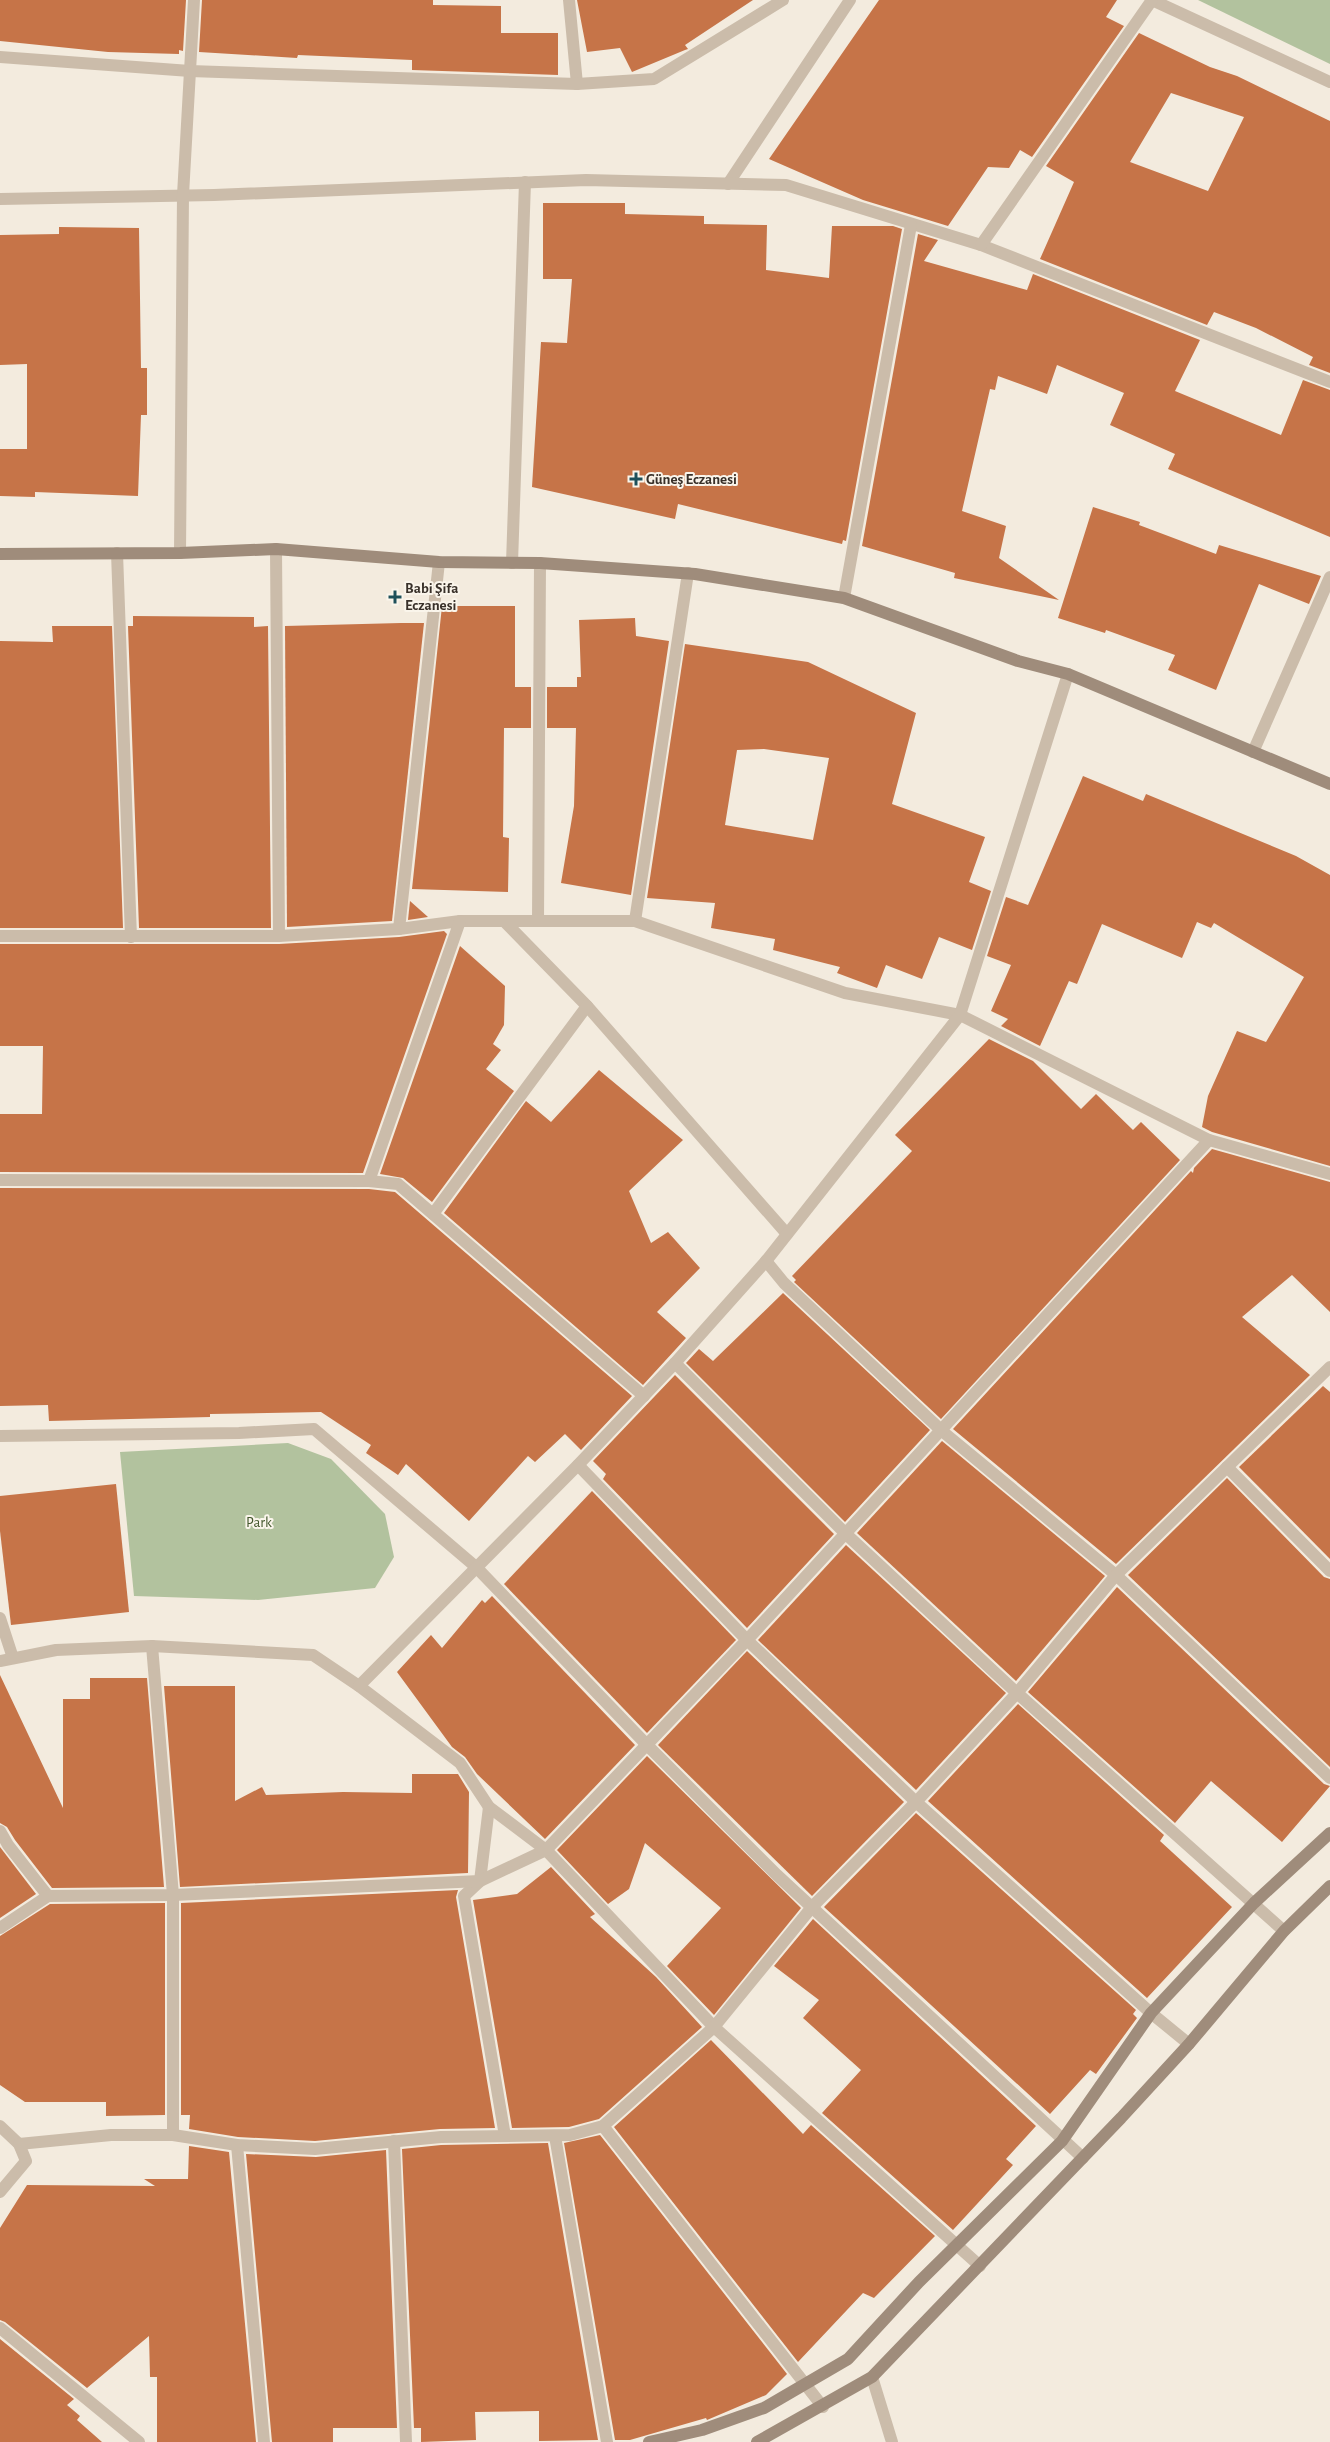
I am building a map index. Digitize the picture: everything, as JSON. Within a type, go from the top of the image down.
[{"type":"main road","points":[[0,554],[180,553],[276,549],[439,562],[540,563],[688,573],[844,598],[1018,661],[1068,674],[1330,784]]},
{"type":"main road","points":[[649,2442],[702,2430],[764,2408],[848,2358],[919,2282],[1062,2140],[1151,2012],[1254,1903],[1330,1833]]},
{"type":"main road","points":[[757,2442],[823,2407],[872,2378],[1083,2158],[1189,2044],[1284,1931],[1330,1886]]},
{"type":"street","points":[[180,553],[183,195],[194,0]]},
{"type":"street","points":[[569,0],[577,84]]},
{"type":"street","points":[[0,57],[190,71],[577,84],[654,79],[782,0]]},
{"type":"street","points":[[981,246],[1152,0],[1330,82]]},
{"type":"street","points":[[728,184],[848,1]]},
{"type":"street","points":[[0,199],[183,195],[586,180],[786,186],[981,246],[1330,382]]},
{"type":"street","points":[[512,563],[525,182]]},
{"type":"street","points":[[844,598],[911,225]]},
{"type":"street","points":[[276,549],[279,936]]},
{"type":"street","points":[[117,553],[132,937]]},
{"type":"street","points":[[399,929],[439,562]]},
{"type":"street","points":[[538,921],[540,563]]},
{"type":"street","points":[[635,921],[688,573]]},
{"type":"street","points":[[1254,752],[1330,577]]},
{"type":"street","points":[[359,1686],[578,1465],[675,1363],[766,1261],[960,1015],[1068,674]]},
{"type":"street","points":[[0,936],[279,936],[399,929],[460,921],[635,921],[845,993],[960,1015],[1209,1140],[1330,1174]]},
{"type":"street","points":[[369,1181],[460,921]]},
{"type":"street","points":[[504,921],[587,1006],[787,1234]]},
{"type":"street","points":[[433,1214],[587,1006]]},
{"type":"street","points":[[505,2136],[464,1896],[480,1881],[546,1850],[648,1745],[846,1534],[1209,1140]]},
{"type":"street","points":[[0,1180],[369,1181],[398,1184],[644,1396]]},
{"type":"street","points":[[766,1261],[784,1283],[942,1431],[1116,1575],[1330,1778]]},
{"type":"street","points":[[675,1363],[846,1534],[1017,1693],[1284,1931]]},
{"type":"street","points":[[19,2144],[110,2135],[173,2135],[237,2145],[315,2149],[441,2137],[570,2135],[603,2126],[714,2027],[812,1907],[916,1802],[1017,1693],[1116,1575],[1329,1371]]},
{"type":"street","points":[[0,1436],[239,1433],[314,1429],[476,1567],[728,1827],[1083,2158]]},
{"type":"street","points":[[578,1465],[747,1640],[916,1802],[1189,2044]]},
{"type":"street","points":[[1227,1467],[1330,1571]]},
{"type":"street","points":[[0,1618],[6,1659],[56,1650],[152,1646],[312,1655],[359,1686],[460,1762],[489,1807],[546,1850],[714,2027],[980,2266]]},
{"type":"street","points":[[152,1646],[173,1895],[173,2135]]},
{"type":"street","points":[[480,1881],[489,1807]]},
{"type":"street","points":[[0,1831],[8,1846],[48,1896]]},
{"type":"street","points":[[0,1928],[48,1896],[173,1895],[480,1881]]},
{"type":"street","points":[[0,2126],[19,2144],[26,2161],[0,2192]]},
{"type":"street","points":[[603,2126],[823,2407]]},
{"type":"street","points":[[555,2136],[607,2442]]},
{"type":"street","points":[[394,2141],[406,2442]]},
{"type":"street","points":[[237,2145],[264,2442]]},
{"type":"street","points":[[0,2328],[140,2442]]},
{"type":"street","points":[[872,2378],[892,2442]]},
{"type":"green space","points":[[1198,0],[1330,0],[1330,64]]},
{"type":"green space","name":"Park","points":[[288,1443],[331,1459],[385,1514],[394,1557],[375,1588],[258,1600],[134,1596],[120,1452]]},
{"type":"building","points":[[0,0],[186,0],[183,51],[179,50],[179,54],[108,52],[0,41]]},
{"type":"building","points":[[202,0],[433,0],[433,5],[501,6],[501,33],[558,33],[558,75],[412,70],[412,60],[298,55],[297,58],[199,52]]},
{"type":"building","points":[[577,0],[753,0],[685,45],[688,49],[632,72],[620,48],[587,52]]},
{"type":"building","points":[[879,0],[1117,0],[1106,17],[1124,26],[1032,157],[1020,150],[1009,168],[988,167],[948,226],[863,200],[769,159]]},
{"type":"building","points":[[1139,33],[1210,67],[1237,76],[1330,121],[1330,373],[1309,365],[1313,357],[1256,328],[1214,312],[1207,325],[1040,259],[1074,182],[1046,166]],"holes":[[[1171,93],[1244,117],[1208,191],[1130,162]]]},
{"type":"building","points":[[543,203],[625,203],[625,214],[704,216],[704,224],[767,225],[766,270],[829,278],[832,226],[893,226],[902,229],[846,541],[843,540],[842,544],[678,504],[675,519],[532,487],[541,342],[567,343],[572,279],[543,279]]},
{"type":"building","points":[[59,227],[139,228],[141,368],[147,368],[147,415],[141,415],[138,496],[35,492],[35,497],[0,496],[0,449],[27,449],[27,364],[0,365],[0,235],[59,234]]},
{"type":"building","points":[[918,234],[938,240],[924,261],[1027,290],[1033,274],[1200,340],[1175,391],[1281,435],[1303,380],[1330,390],[1330,537],[1168,469],[1175,454],[1110,425],[1124,393],[1057,365],[1047,394],[998,376],[995,390],[990,389],[962,511],[1006,526],[999,558],[1059,600],[954,578],[955,573],[862,546]]},
{"type":"building","points":[[1093,507],[1140,522],[1139,525],[1216,554],[1219,545],[1321,576],[1309,604],[1259,584],[1216,690],[1168,670],[1175,655],[1106,630],[1105,633],[1058,618]]},
{"type":"building","points":[[442,606],[515,606],[515,687],[531,687],[531,728],[504,728],[503,837],[509,838],[508,892],[412,889]]},
{"type":"building","points":[[133,616],[254,617],[254,627],[268,626],[271,928],[139,928],[128,626],[133,626]]},
{"type":"building","points":[[635,618],[636,636],[669,641],[631,895],[561,883],[574,806],[576,728],[547,728],[547,687],[577,687],[577,677],[581,677],[579,620]]},
{"type":"building","points":[[424,623],[392,921],[287,927],[285,626]]},
{"type":"building","points":[[52,626],[112,626],[123,928],[0,928],[0,641],[53,642]]},
{"type":"building","points":[[685,644],[808,662],[916,713],[892,804],[985,837],[969,882],[991,891],[972,950],[939,937],[922,979],[886,965],[877,988],[837,973],[840,967],[773,950],[775,939],[711,928],[715,903],[647,898]],"holes":[[[764,749],[829,758],[813,840],[725,825],[737,750]]]},
{"type":"building","points":[[1083,776],[1143,801],[1146,794],[1296,856],[1330,875],[1330,1166],[1212,1132],[1202,1127],[1208,1096],[1237,1031],[1266,1042],[1304,977],[1214,923],[1211,928],[1197,922],[1182,958],[1102,924],[1077,984],[1069,981],[1040,1046],[1001,1026],[1008,1019],[991,1011],[1011,965],[987,956],[1006,897],[1028,905]]},
{"type":"building","points":[[410,901],[428,917],[408,920]]},
{"type":"building","points":[[444,931],[447,934],[363,1173],[0,1172],[0,1114],[42,1114],[43,1046],[0,1046],[0,944],[279,944],[399,937]]},
{"type":"building","points":[[460,946],[505,986],[504,1025],[493,1044],[501,1050],[486,1069],[514,1091],[432,1202],[403,1178],[380,1174]]},
{"type":"building","points":[[989,1039],[1033,1061],[1081,1109],[1096,1094],[1133,1130],[1141,1122],[1180,1160],[941,1419],[794,1282],[796,1280],[792,1276],[912,1151],[895,1135]]},
{"type":"building","points":[[599,1070],[683,1140],[629,1191],[651,1243],[668,1232],[700,1268],[657,1312],[686,1338],[643,1385],[444,1213],[526,1101],[551,1122]]},
{"type":"building","points":[[1212,1149],[1330,1182],[1330,1312],[1292,1275],[1242,1317],[1310,1375],[1116,1564],[953,1429],[1191,1171],[1193,1173],[1194,1168]]},
{"type":"building","points":[[0,1188],[369,1189],[395,1192],[632,1396],[581,1450],[565,1434],[535,1462],[528,1456],[469,1521],[406,1464],[398,1475],[366,1453],[371,1445],[321,1412],[210,1414],[210,1417],[49,1421],[48,1405],[0,1406]]},
{"type":"building","points":[[783,1293],[930,1430],[845,1522],[686,1363],[699,1349],[713,1361]]},
{"type":"building","points":[[675,1375],[834,1534],[747,1628],[603,1479],[606,1474],[593,1461]]},
{"type":"building","points":[[1323,1386],[1330,1392],[1330,1559],[1239,1467]]},
{"type":"building","points":[[942,1441],[1105,1576],[1016,1681],[857,1533]]},
{"type":"building","points":[[1227,1478],[1324,1577],[1330,1579],[1330,1767],[1128,1575]]},
{"type":"building","points":[[116,1484],[129,1612],[11,1625],[0,1531],[0,1496]]},
{"type":"building","points":[[592,1491],[736,1640],[647,1733],[504,1584]]},
{"type":"building","points":[[846,1545],[1006,1693],[916,1790],[758,1640]]},
{"type":"building","points":[[1117,1587],[1324,1784],[1330,1786],[1282,1842],[1211,1781],[1175,1823],[1028,1692]]},
{"type":"building","points":[[492,1596],[635,1745],[545,1839],[477,1774],[465,1757],[452,1747],[397,1672],[431,1635],[442,1648],[482,1600],[485,1603]]},
{"type":"building","points":[[747,1651],[904,1802],[812,1896],[658,1745]]},
{"type":"building","points":[[0,1675],[63,1808],[63,1699],[90,1699],[90,1678],[147,1678],[164,1887],[52,1888],[7,1827],[0,1823]]},
{"type":"building","points":[[164,1686],[235,1686],[235,1801],[262,1787],[266,1795],[343,1792],[412,1793],[412,1774],[458,1774],[469,1792],[468,1873],[180,1887]]},
{"type":"building","points":[[1018,1704],[1164,1835],[1160,1841],[1232,1907],[1147,1998],[928,1801]]},
{"type":"building","points":[[647,1756],[801,1908],[714,2015],[667,1966],[721,1908],[645,1843],[629,1889],[608,1904],[557,1850]]},
{"type":"building","points":[[916,1813],[1136,2010],[1133,2014],[1137,2018],[1096,2074],[1090,2070],[1050,2114],[824,1907]]},
{"type":"building","points":[[0,1847],[36,1894],[0,1918]]},
{"type":"building","points":[[551,1867],[595,1914],[590,1917],[656,1977],[702,2027],[599,2119],[569,2127],[512,2128],[473,1900],[517,1894]]},
{"type":"building","points":[[458,1890],[456,1897],[495,2128],[440,2129],[315,2141],[238,2137],[189,2129],[190,2115],[181,2115],[181,1903]]},
{"type":"building","points":[[165,1903],[165,2115],[106,2116],[106,2102],[25,2102],[0,2085],[0,1936],[50,1904]]},
{"type":"building","points":[[813,1919],[1036,2126],[1006,2159],[1013,2165],[953,2230],[822,2113],[861,2070],[803,2018],[819,2000],[774,1966]]},
{"type":"building","points":[[711,2040],[803,2134],[811,2125],[935,2236],[874,2298],[863,2293],[798,2362],[614,2127]]},
{"type":"building","points":[[600,2135],[787,2374],[766,2395],[707,2420],[706,2418],[630,2440],[615,2440],[564,2143]]},
{"type":"building","points":[[548,2143],[598,2440],[539,2441],[539,2411],[475,2412],[476,2440],[421,2442],[421,2428],[414,2428],[402,2149],[441,2145]]},
{"type":"building","points":[[189,2146],[229,2152],[256,2442],[157,2442],[157,2377],[150,2377],[149,2336],[87,2388],[5,2322],[0,2320],[0,2228],[27,2185],[155,2186],[144,2179],[188,2179]]},
{"type":"building","points":[[386,2150],[397,2428],[333,2428],[333,2442],[272,2442],[246,2154],[316,2157]]},
{"type":"building","points":[[0,2339],[74,2399],[67,2405],[80,2416],[77,2420],[102,2442],[0,2442]]},
{"type":"place","name":"Güneş Eczanesi","points":[[636,479]]},
{"type":"place","name":"Babi Şifa Eczanesi","points":[[395,597]]}]
